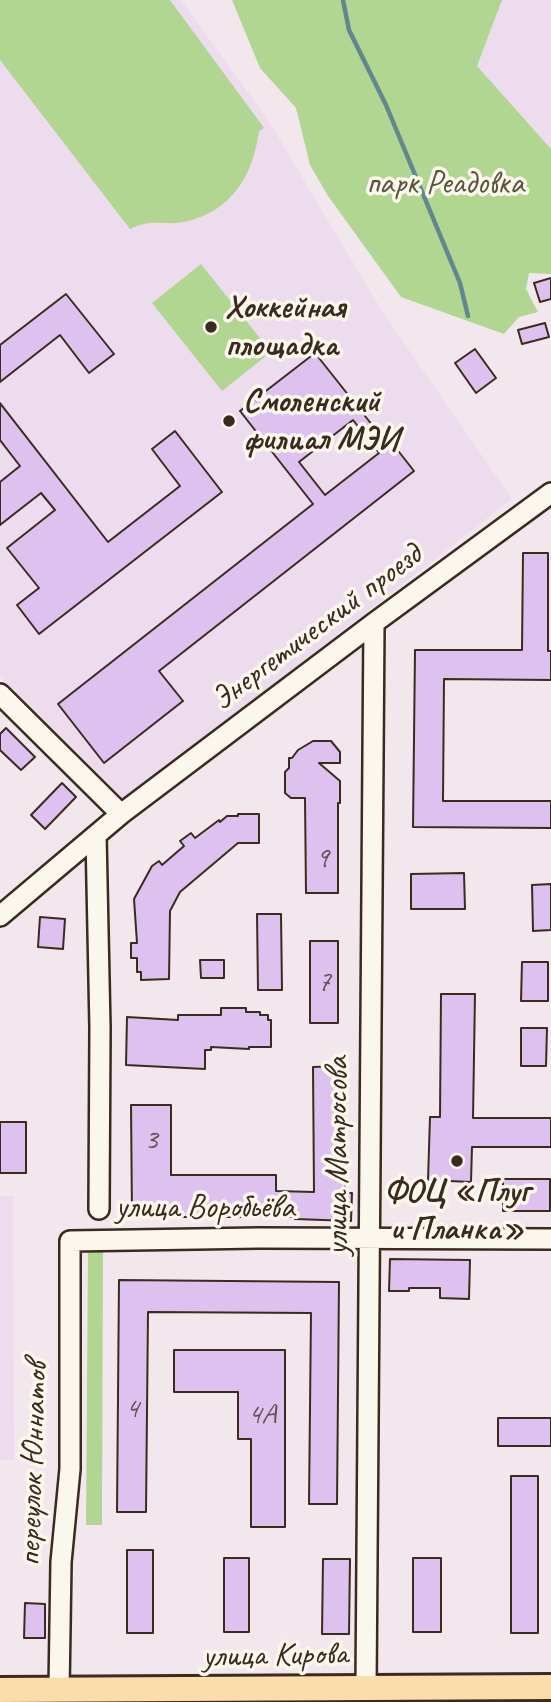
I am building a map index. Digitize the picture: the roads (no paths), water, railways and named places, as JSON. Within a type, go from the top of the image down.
[{"type":"main road","name":"улица Кирова","points":[[0,1690],[551,1687]]},
{"type":"street","name":"Энергетический проезд","points":[[0,916],[121,814],[551,493]]},
{"type":"street","name":"улица Матросова","points":[[366,1688],[374,623]]},
{"type":"street","points":[[0,694],[121,814]]},
{"type":"street","points":[[96,835],[100,1028],[99,1209]]},
{"type":"street","name":"улица Воробьёва","points":[[70,1241],[551,1239]]},
{"type":"street","name":"переулок Юннатов","points":[[59,1690],[61,1562],[70,1469],[70,1241]]},
{"type":"waterway","points":[[343,0],[349,30],[386,105],[460,283],[468,316]]},
{"type":"place","name":"Хоккейная площадка","points":[[211,327]]},
{"type":"place","name":"Смоленский филиал МЭИ","points":[[229,421]]},
{"type":"place","name":"ФОЦ «Плуг и Планка»","points":[[457,1161]]},
{"type":"park label","name":"парк Реадовка","points":[[445,184]]}]
